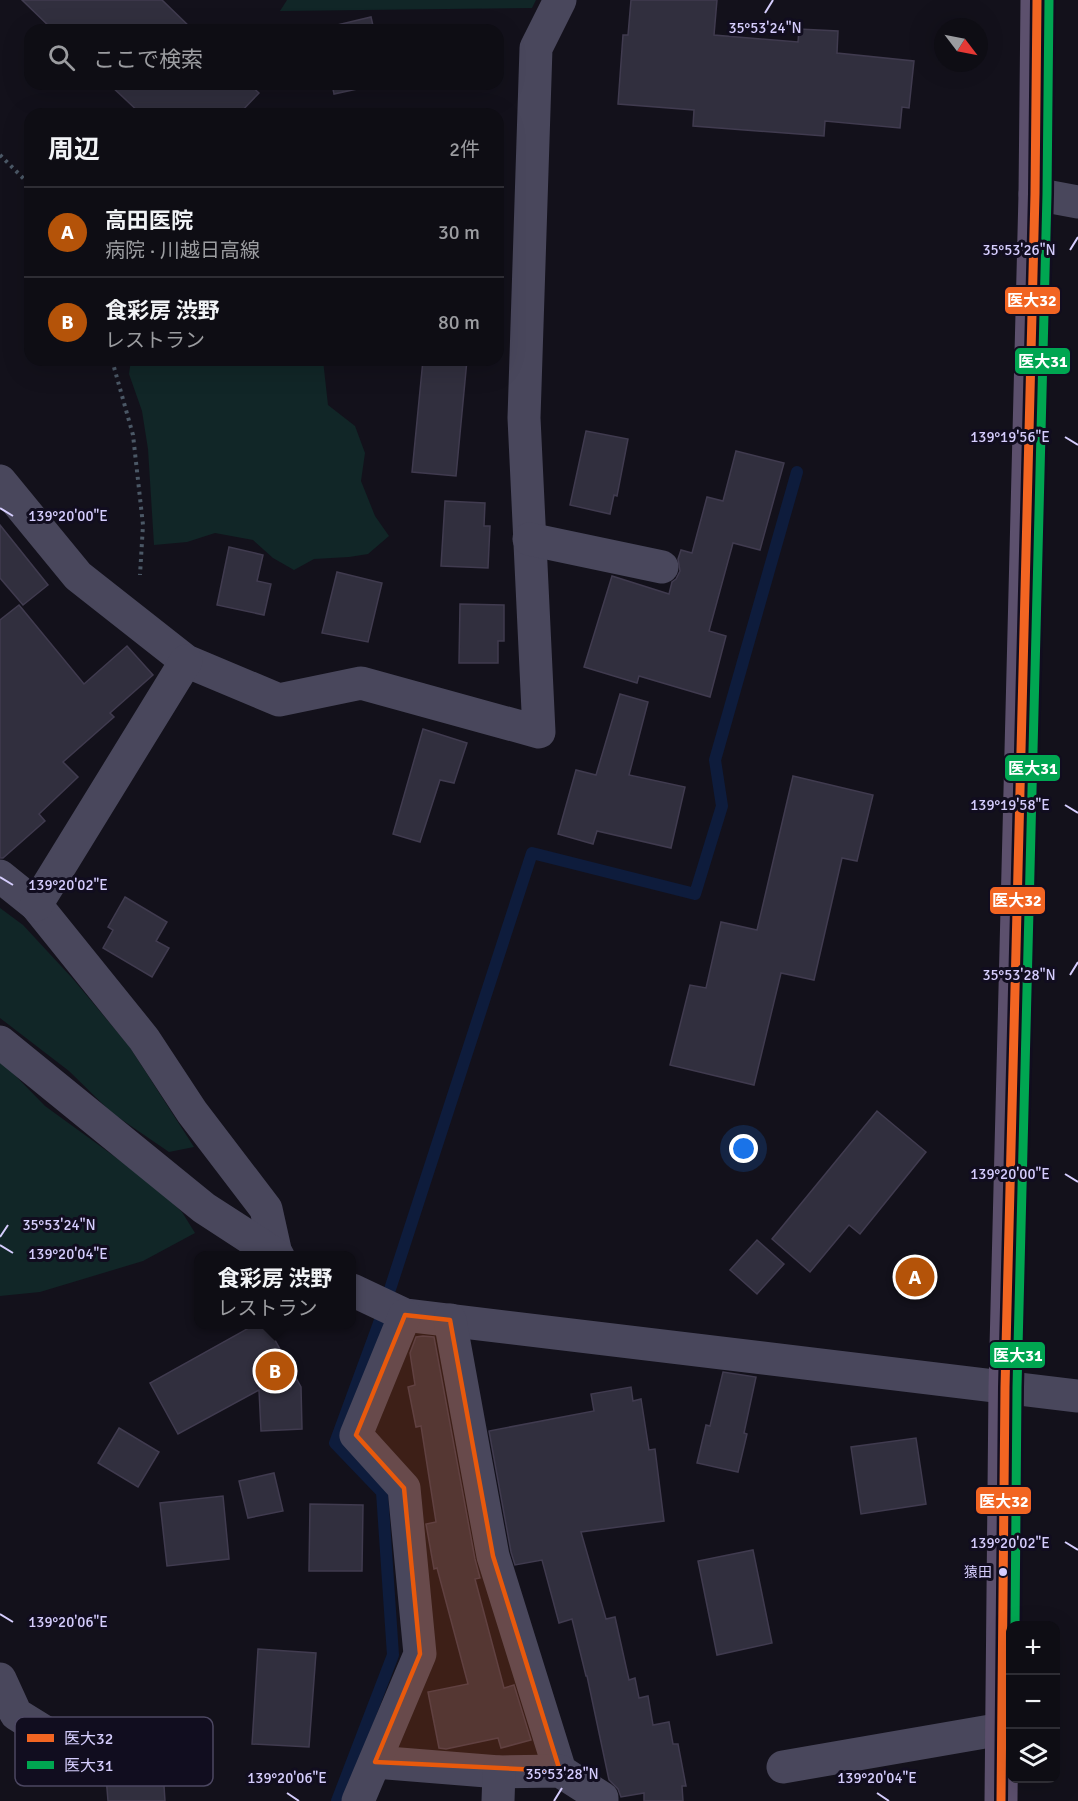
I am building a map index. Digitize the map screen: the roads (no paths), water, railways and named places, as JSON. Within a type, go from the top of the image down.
[{"type":"main road","points":[[1001,1801],[1005,1387],[1035,194],[1037,0]]},
{"type":"street","points":[[0,481],[78,576],[186,661],[279,700],[361,683],[539,732],[524,418],[536,48],[560,0]]},
{"type":"street","points":[[1035,194],[1078,202]]},
{"type":"street","points":[[529,539],[662,567]]},
{"type":"street","points":[[36,905],[186,661]]},
{"type":"street","points":[[0,876],[36,905],[144,1039],[192,1112],[266,1209],[276,1251]]},
{"type":"street","points":[[0,1042],[204,1208],[271,1251]]},
{"type":"street","points":[[356,1292],[405,1315],[1078,1396]]},
{"type":"street","points":[[358,1801],[420,1654],[404,1488],[356,1435],[405,1315]]},
{"type":"street","points":[[450,1320],[493,1556],[560,1771],[602,1798],[602,1801]]},
{"type":"street","points":[[0,1679],[16,1714],[21,1717]]},
{"type":"street","points":[[783,1767],[1002,1729]]},
{"type":"street","points":[[375,1762],[498,1786],[560,1771]]},
{"type":"waterway","points":[[337,1801],[393,1655],[382,1492],[335,1443],[379,1323],[532,853],[695,894],[722,806],[715,760],[797,472]]},
{"type":"place","name":"高田医院","points":[[915,1277]]},
{"type":"place","name":"食彩房 渋野","points":[[275,1371]]},
{"type":"place","name":"猿田","points":[[1003,1572]]}]
